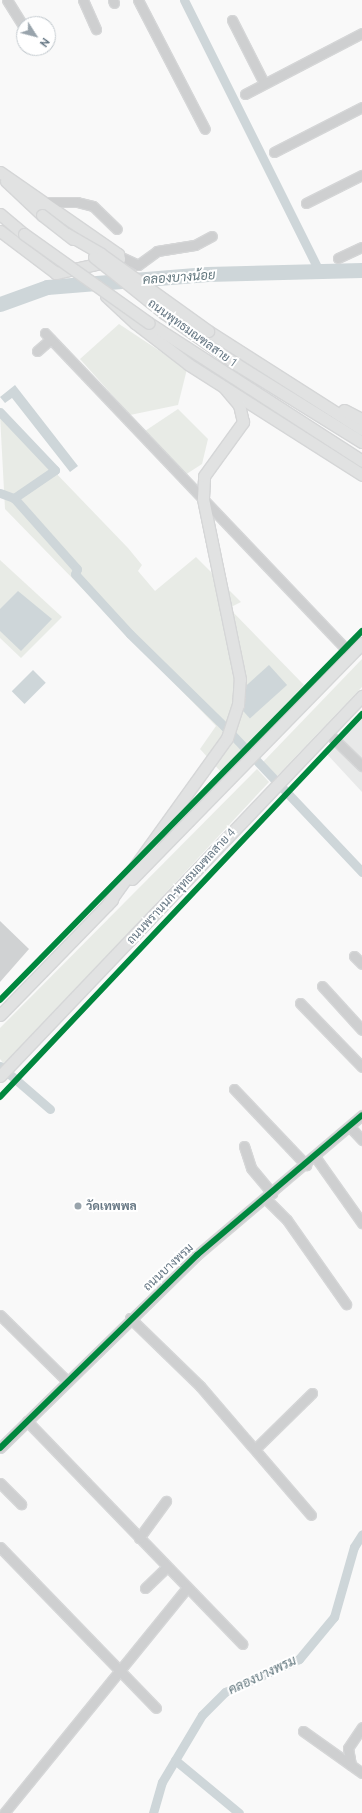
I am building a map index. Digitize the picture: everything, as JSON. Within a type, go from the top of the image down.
[{"type":"main road","points":[[0,174],[46,202],[119,256],[116,262],[56,273],[0,231]]},
{"type":"main road","name":"ถนนพุทธมณฑลสาย 1","points":[[0,174],[42,215],[164,313],[236,364],[362,442]]},
{"type":"main road","name":"ถนนพุทธมณฑลสาย 1","points":[[0,214],[24,234],[149,323],[226,382],[362,461]]},
{"type":"main road","points":[[67,234],[102,254],[208,331],[362,429]]},
{"type":"main road","points":[[100,289],[135,323],[226,382],[362,475]]},
{"type":"main road","points":[[283,379],[362,419]]},
{"type":"main road","points":[[107,905],[227,738],[232,727],[240,679],[203,498],[204,476],[243,422],[239,405],[226,382]]},
{"type":"main road","points":[[0,1015],[362,643]]},
{"type":"main road","name":"ถนนพรานนก-พุทธมณฑลสาย 4","points":[[5,1071],[362,696]]},
{"type":"street","points":[[7,0],[17,16]]},
{"type":"street","points":[[83,0],[96,29]]},
{"type":"street","points":[[138,0],[205,129]]},
{"type":"street","points":[[232,20],[264,83]]},
{"type":"street","points":[[245,94],[362,33]]},
{"type":"street","points":[[274,152],[362,107]]},
{"type":"street","points":[[306,203],[362,175]]},
{"type":"street","points":[[46,202],[78,202],[93,206],[117,229]]},
{"type":"street","points":[[119,256],[138,265],[157,251],[195,244],[212,236]]},
{"type":"street","points":[[338,258],[362,247]]},
{"type":"street","points":[[38,351],[48,336],[351,654]]},
{"type":"street","points":[[327,732],[362,766]]},
{"type":"street","points":[[354,956],[362,964]]},
{"type":"street","points":[[322,986],[362,1030]]},
{"type":"street","points":[[300,1003],[362,1067]]},
{"type":"street","points":[[234,1089],[306,1165]]},
{"type":"street","name":"ถนนบางพรม","points":[[1,1445],[66,1380],[197,1255],[316,1158],[362,1115]]},
{"type":"street","points":[[350,1127],[362,1140]]},
{"type":"street","points":[[244,1146],[250,1168],[346,1304]]},
{"type":"street","points":[[316,1158],[362,1223]]},
{"type":"street","points":[[0,1315],[66,1380]]},
{"type":"street","points":[[130,1318],[200,1386],[311,1515]]},
{"type":"street","points":[[255,1449],[312,1393]]},
{"type":"street","points":[[26,1421],[242,1644]]},
{"type":"street","points":[[0,1483],[21,1504]]},
{"type":"street","points":[[139,1538],[166,1501]]},
{"type":"street","points":[[0,1547],[120,1669],[156,1708]]},
{"type":"street","points":[[145,1588],[167,1567]]},
{"type":"street","points":[[4,1813],[187,1588]]},
{"type":"street","points":[[351,1765],[348,1748],[362,1727]]},
{"type":"street","points":[[303,1730],[362,1773]]},
{"type":"shaded area","points":[[119,324],[187,369],[178,405],[130,415],[80,359]]},
{"type":"shaded area","points":[[15,385],[78,466],[70,472],[12,398],[5,403],[0,397]]},
{"type":"shaded area","points":[[178,409],[208,439],[202,464],[185,475],[145,431]]},
{"type":"shaded area","points":[[0,415],[128,548],[142,565],[138,571],[155,591],[196,557],[241,602],[229,608],[304,685],[221,772],[200,749],[216,726],[5,509]]},
{"type":"shaded area","points":[[0,560],[62,617],[21,658],[0,638]]},
{"type":"shaded area","points":[[18,591],[52,619],[21,651],[0,631],[0,609]]},
{"type":"shaded area","points":[[362,659],[362,687],[277,776],[263,762]]},
{"type":"shaded area","points":[[269,665],[287,685],[250,719],[232,698]]},
{"type":"shaded area","points":[[33,670],[46,683],[25,704],[12,691]]},
{"type":"shaded area","points":[[362,714],[362,792],[325,752]]},
{"type":"shaded area","points":[[257,769],[269,782],[5,1065],[0,1059],[0,1028]]},
{"type":"building","points":[[0,921],[29,949],[0,982]]},
{"type":"waterway","points":[[184,0],[319,271]]},
{"type":"waterway","name":"คลองบางน้อย","points":[[0,304],[47,287],[207,274],[362,270]]},
{"type":"waterway","points":[[0,412],[55,470],[14,498],[77,569],[75,574],[130,634],[224,726],[362,872]]},
{"type":"waterway","points":[[0,493],[14,498]]},
{"type":"waterway","points":[[0,1066],[50,1109]]},
{"type":"waterway","name":"คลองบางพรม","points":[[153,1813],[162,1782],[202,1715],[225,1692],[299,1659],[334,1617],[354,1547],[362,1534]]},
{"type":"waterway","points":[[175,1760],[239,1813]]},
{"type":"cycle path","points":[[0,1000],[362,631]]},
{"type":"cycle path","points":[[0,1097],[362,714]]},
{"type":"cycle path","points":[[0,1448],[197,1255],[362,1115]]},
{"type":"place","name":"วัดเทพพล","points":[[78,1206]]}]
